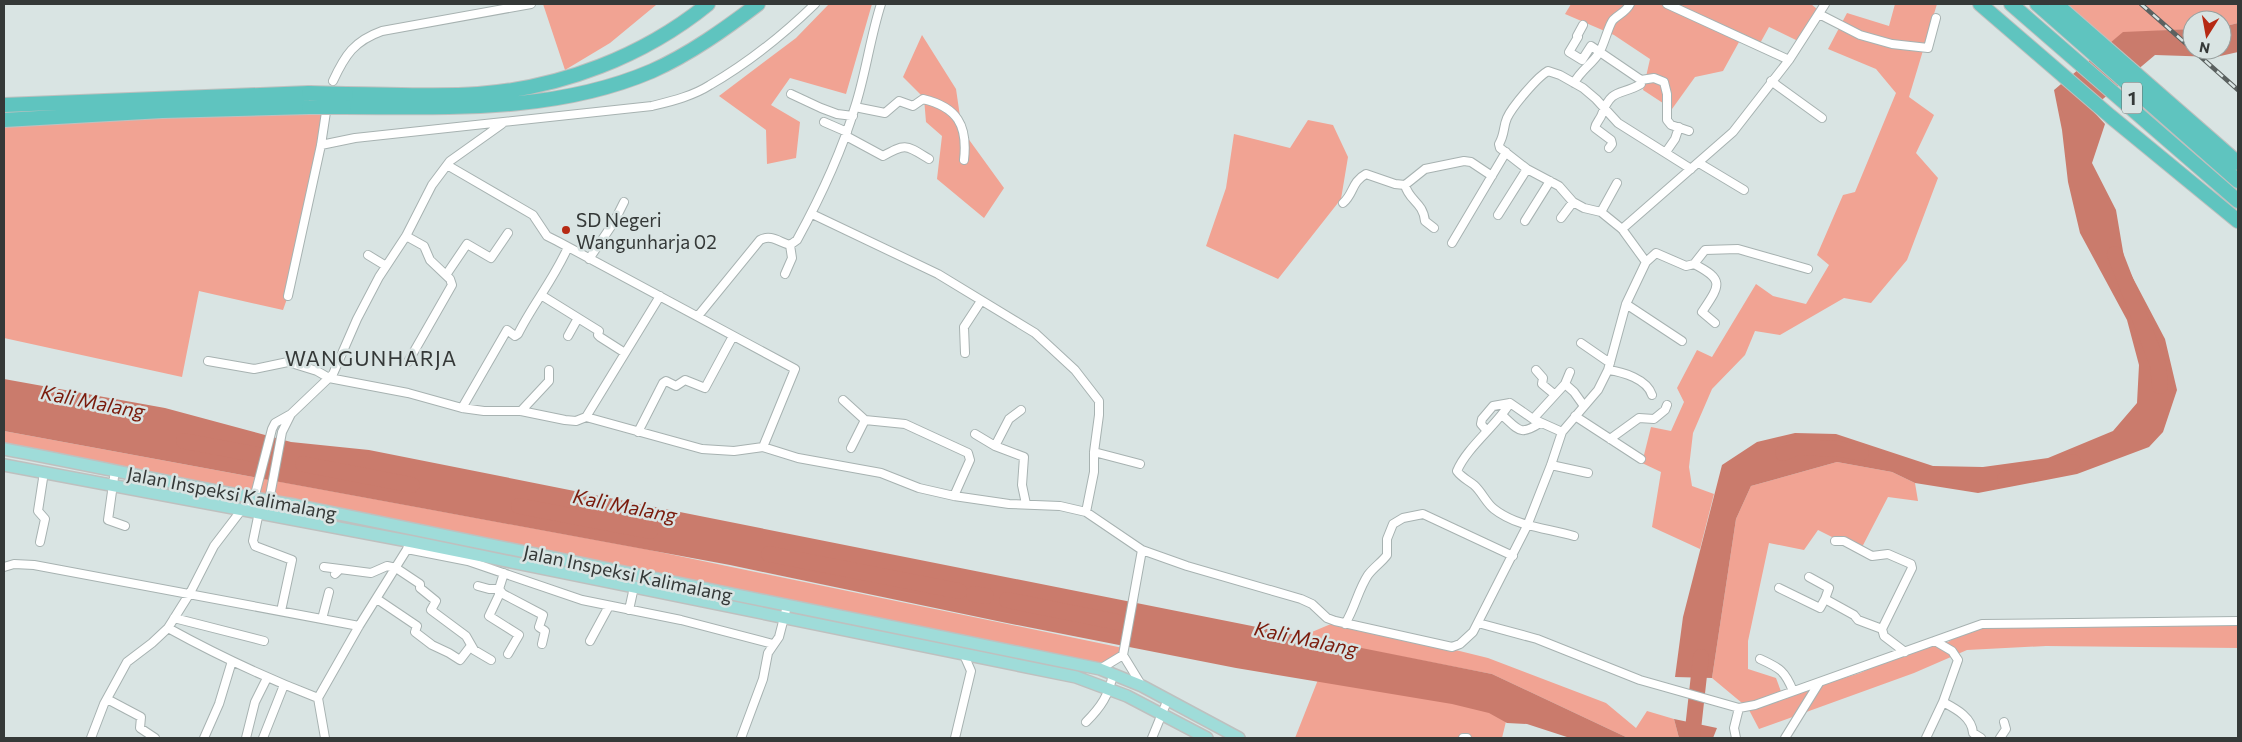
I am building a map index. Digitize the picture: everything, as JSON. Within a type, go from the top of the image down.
[{"type":"highway","points":[[345,101],[478,94],[521,88],[584,72],[611,62],[664,34],[708,4]]},
{"type":"highway","points":[[4,105],[309,100],[478,107],[539,102],[594,92],[652,71],[697,47],[758,4]]},
{"type":"highway","points":[[1980,4],[2110,116],[2238,221]]},
{"type":"highway","name":"1","points":[[2011,4],[2238,202]]},
{"type":"highway","name":"1","points":[[2025,4],[2238,192]]},
{"type":"highway","name":"1","points":[[2037,4],[2238,180]]},
{"type":"highway","name":"1","points":[[2059,6],[2238,163]]},
{"type":"highway","points":[[4,120],[309,100]]},
{"type":"main road","name":"Jalan Inspeksi Kalimalang","points":[[4,449],[250,498],[270,496],[787,606],[943,645],[964,655],[1076,677],[1110,688],[1207,738]]},
{"type":"main road","name":"Jalan Inspeksi Kalimalang","points":[[4,465],[258,512],[410,545],[540,568],[785,618],[1100,670],[1142,686],[1239,738]]},
{"type":"street","points":[[333,81],[351,49],[368,36],[382,31],[530,4]]},
{"type":"street","points":[[321,145],[356,138],[652,106],[679,99],[709,86],[740,66],[796,22],[815,4]]},
{"type":"street","points":[[790,245],[797,240],[812,214],[853,116],[881,4]]},
{"type":"street","points":[[1574,83],[1580,71],[1599,53],[1612,22],[1630,4]]},
{"type":"street","points":[[1667,4],[1789,60]]},
{"type":"street","points":[[1622,229],[1733,132],[1789,60],[1825,4]]},
{"type":"street","points":[[1819,14],[1860,35],[1892,44],[1928,48],[1936,18]]},
{"type":"street","points":[[1583,25],[1569,52],[1582,60],[1591,46],[1642,80],[1654,78],[1664,82],[1667,94],[1666,120],[1671,125],[1689,131]]},
{"type":"street","points":[[1646,262],[1622,229],[1601,212],[1584,208],[1573,202],[1559,186],[1526,169],[1506,152],[1499,144],[1505,133],[1506,119],[1520,99],[1542,74],[1548,71],[1574,83],[1596,99],[1618,123],[1691,169]]},
{"type":"street","points":[[1609,148],[1612,144],[1611,140],[1594,128],[1595,123],[1601,115],[1603,107],[1615,93],[1641,84],[1642,80]]},
{"type":"street","points":[[1771,81],[1822,118]]},
{"type":"street","points":[[791,94],[837,114],[853,116]]},
{"type":"street","points":[[856,107],[885,113],[899,101],[913,106],[923,99],[936,102],[957,116],[964,130],[964,160]]},
{"type":"street","points":[[288,296],[321,145],[326,112]]},
{"type":"street","points":[[824,122],[883,156],[894,149],[903,147],[914,150],[929,158]]},
{"type":"street","points":[[91,738],[107,699],[127,662],[168,628],[190,593],[214,546],[258,486],[275,423],[291,414],[329,378],[350,332],[386,266],[406,236],[427,193],[447,165],[504,123]]},
{"type":"street","points":[[468,127],[476,142]]},
{"type":"street","points":[[1666,152],[1675,139],[1679,127]]},
{"type":"street","points":[[1452,243],[1506,152]]},
{"type":"street","points":[[1343,203],[1347,200],[1355,182],[1366,174],[1395,184],[1405,185],[1424,169],[1458,161],[1471,162],[1492,176]]},
{"type":"street","points":[[1699,163],[1744,190]]},
{"type":"street","points":[[447,165],[533,215],[547,236],[795,369],[763,447]]},
{"type":"street","points":[[1498,215],[1526,169]]},
{"type":"street","points":[[1525,221],[1550,181]]},
{"type":"street","points":[[1601,212],[1617,183]]},
{"type":"street","points":[[1405,185],[1407,194],[1420,205],[1425,221],[1434,228]]},
{"type":"street","points":[[589,259],[614,222],[624,202]]},
{"type":"street","points":[[1561,218],[1573,202]]},
{"type":"street","points":[[812,214],[909,259],[1035,333],[1075,370],[1099,401],[1094,472],[1086,512]]},
{"type":"street","points":[[446,275],[467,244],[491,258],[508,234]]},
{"type":"street","points":[[406,236],[424,246],[430,260],[450,279],[452,285],[408,362]]},
{"type":"street","points":[[698,316],[760,240],[771,237],[790,245]]},
{"type":"street","points":[[785,274],[792,258],[790,245]]},
{"type":"street","points":[[462,408],[507,330],[517,336],[531,307],[554,276],[568,248]]},
{"type":"street","points":[[586,417],[714,451],[746,451],[763,447],[798,458],[881,473],[919,488],[954,496],[1008,504],[1060,506],[1086,512],[1142,550],[1187,566],[1301,598],[1312,604],[1327,618],[1345,624],[1452,647],[1467,639],[1478,623],[1527,526],[1562,432],[1598,390],[1609,367],[1626,304],[1646,262],[1656,253],[1686,266],[1694,264],[1705,250],[1727,248],[1738,249],[1808,269]]},
{"type":"street","points":[[368,255],[386,266]]},
{"type":"street","points":[[1694,264],[1712,273],[1716,280],[1716,288],[1702,312],[1715,323]]},
{"type":"street","points":[[541,295],[599,332],[600,337],[625,353]]},
{"type":"street","points":[[208,361],[254,369],[288,362],[317,371],[329,378],[408,393],[462,408],[484,411],[521,411],[576,421],[586,417],[660,296]]},
{"type":"street","points":[[965,353],[964,327],[981,302]]},
{"type":"street","points":[[1626,304],[1682,342]]},
{"type":"street","points":[[568,336],[578,318]]},
{"type":"street","points":[[638,432],[663,383],[666,382],[676,386],[685,380],[705,388],[733,336]]},
{"type":"street","points":[[1581,344],[1609,367],[1646,385],[1652,395]]},
{"type":"street","points":[[521,411],[549,381],[549,370]]},
{"type":"street","points":[[1536,370],[1543,378],[1542,384],[1554,394]]},
{"type":"street","points":[[1503,416],[1518,430],[1525,431],[1536,421],[1554,394],[1565,384],[1570,372]]},
{"type":"street","points":[[1565,384],[1574,392],[1584,406]]},
{"type":"street","points":[[843,400],[866,420],[905,424],[968,453],[970,460],[954,496]]},
{"type":"street","points":[[1510,403],[1503,416],[1486,431],[1457,471],[1463,478],[1475,486],[1494,509],[1527,526],[1554,530],[1574,536]]},
{"type":"street","points":[[1486,431],[1481,424],[1482,419],[1493,406],[1510,403],[1536,421],[1562,432]]},
{"type":"street","points":[[1610,438],[1639,418],[1654,419],[1665,410],[1667,405]]},
{"type":"street","points":[[995,446],[1009,419],[1021,410]]},
{"type":"street","points":[[270,496],[282,432],[291,414]]},
{"type":"street","points":[[1575,416],[1641,459]]},
{"type":"street","points":[[851,448],[866,420]]},
{"type":"street","points":[[975,434],[995,446],[1024,457],[1022,485],[1026,504]]},
{"type":"street","points":[[1094,452],[1140,464]]},
{"type":"street","points":[[1551,465],[1588,473]]},
{"type":"street","points":[[115,470],[108,520],[125,526]]},
{"type":"street","points":[[40,542],[45,519],[38,511],[44,472]]},
{"type":"street","points":[[258,512],[253,540],[255,546],[292,560],[281,611]]},
{"type":"street","points":[[1345,624],[1353,611],[1358,594],[1369,574],[1388,555],[1387,539],[1393,524],[1403,518],[1423,514],[1513,556]]},
{"type":"street","points":[[1835,541],[1844,541],[1872,556],[1888,554],[1912,566],[1882,629],[1884,636],[1906,652]]},
{"type":"street","points":[[325,738],[318,698],[359,626],[410,545],[468,561],[562,594],[609,606],[727,630],[773,644]]},
{"type":"street","points":[[1142,550],[1123,651],[1142,686]]},
{"type":"street","points":[[4,567],[14,564],[34,565],[359,626]]},
{"type":"street","points":[[324,567],[337,572],[371,573],[387,566],[396,568],[409,575],[420,584],[420,588],[431,595],[436,601],[431,610],[466,636],[470,647],[460,660],[450,655],[414,632],[417,626],[377,599]]},
{"type":"street","points":[[536,584],[540,568]]},
{"type":"street","points":[[504,573],[499,595],[488,616],[519,635],[508,654]]},
{"type":"street","points":[[1779,588],[1820,608],[1829,588],[1809,577]]},
{"type":"street","points":[[478,586],[500,589]]},
{"type":"street","points":[[629,610],[634,587]]},
{"type":"street","points":[[500,589],[503,594],[542,615],[539,627],[545,631],[542,644]]},
{"type":"street","points":[[322,619],[329,592]]},
{"type":"street","points":[[1824,599],[1854,615],[1858,620],[1882,629]]},
{"type":"street","points":[[590,641],[609,606]]},
{"type":"street","points":[[741,738],[763,679],[768,653],[777,641],[787,606]]},
{"type":"street","points":[[174,618],[264,641]]},
{"type":"street","points":[[1478,623],[1537,640],[1640,680],[1736,707],[1755,705],[1989,623],[2238,621]]},
{"type":"street","points":[[168,628],[267,678],[318,698]]},
{"type":"street","points":[[1926,738],[1943,702],[1958,660],[1952,651],[1936,641]]},
{"type":"street","points":[[470,647],[491,660]]},
{"type":"street","points":[[1100,670],[1123,651]]},
{"type":"street","points":[[955,738],[971,671],[964,655]]},
{"type":"street","points":[[1760,659],[1780,668],[1787,676],[1793,691]]},
{"type":"street","points":[[204,738],[219,704],[232,661]]},
{"type":"street","points":[[1086,722],[1100,707],[1110,688],[1113,674]]},
{"type":"street","points":[[246,738],[255,702],[267,678]]},
{"type":"street","points":[[1784,738],[1819,683]]},
{"type":"street","points":[[263,738],[284,685]]},
{"type":"street","points":[[107,699],[141,717],[140,728],[156,738]]},
{"type":"street","points":[[1152,738],[1168,700]]},
{"type":"street","points":[[1943,702],[1962,714],[1972,725],[1973,733],[1981,738]]},
{"type":"street","points":[[1736,707],[1734,728],[1736,738]]},
{"type":"street","points":[[2000,738],[2006,729],[2004,722]]},
{"type":"shaded area","points":[[543,4],[656,5],[610,43],[565,70]]},
{"type":"shaded area","points":[[829,4],[872,4],[846,94],[790,78],[771,105],[800,122],[796,158],[767,164],[766,130],[719,96],[796,38]]},
{"type":"shaded area","points":[[1571,4],[1811,4],[1817,9],[1798,41],[1769,27],[1758,47],[1739,42],[1723,71],[1695,77],[1672,109],[1643,90],[1650,59],[1614,35],[1565,14]]},
{"type":"shaded area","points":[[1895,4],[1937,4],[1909,97],[1934,115],[1916,153],[1938,178],[1907,260],[1871,303],[1844,298],[1780,335],[1755,331],[1745,355],[1712,389],[1693,433],[1689,467],[1692,486],[1714,494],[1700,549],[1652,527],[1661,472],[1642,463],[1651,427],[1671,431],[1684,402],[1677,388],[1697,350],[1712,357],[1756,284],[1773,296],[1806,304],[1829,265],[1817,255],[1843,195],[1855,192],[1896,93],[1876,69],[1828,49],[1847,13],[1889,26]]},
{"type":"shaded area","points":[[2056,4],[2238,4],[2238,23],[2232,24],[2232,10],[2182,10],[2182,30],[2123,33],[2105,47]]},
{"type":"shaded area","points":[[922,35],[956,89],[962,130],[1004,188],[984,218],[937,179],[942,136],[926,122],[924,98],[903,77]]},
{"type":"shaded area","points":[[328,107],[288,296],[283,310],[199,291],[182,377],[4,338],[4,121]]},
{"type":"shaded area","points":[[1308,120],[1333,125],[1348,157],[1341,199],[1278,279],[1206,246],[1226,188],[1234,134],[1290,148]]},
{"type":"shaded area","points":[[4,431],[645,549],[1123,648],[1121,654],[1100,669],[4,449]]},
{"type":"shaded area","points":[[1837,462],[1892,472],[1915,483],[1918,501],[1888,497],[1860,551],[1818,530],[1804,550],[1769,543],[1748,641],[1748,669],[1776,678],[1783,697],[1860,673],[1898,656],[1948,642],[1969,628],[1986,624],[2238,624],[2238,648],[2046,646],[1967,650],[1914,673],[1759,729],[1748,708],[1712,678],[1736,519],[1751,486]]},
{"type":"shaded area","points":[[1338,621],[1488,658],[1606,703],[1636,728],[1647,711],[1674,719],[1679,738],[1628,738],[1492,674],[1300,637]]},
{"type":"shaded area","points":[[1325,662],[1509,709],[1502,738],[1295,738]]},
{"type":"water","points":[[2238,23],[2238,52],[2232,53],[2232,24]]},
{"type":"water","points":[[2182,29],[2182,56],[2155,55],[2091,109],[2105,124],[2092,163],[2116,210],[2125,263],[2165,339],[2177,390],[2163,432],[2149,447],[2077,474],[1978,493],[1915,483],[1892,472],[1837,462],[1751,486],[1736,519],[1712,678],[1675,677],[1683,617],[1722,465],[1757,442],[1795,433],[1836,434],[1933,466],[1983,467],[2048,458],[2113,431],[2137,403],[2139,365],[2127,320],[2080,233],[2068,182],[2062,130],[2054,90],[2123,32]]},
{"type":"water","points":[[4,379],[165,408],[291,442],[369,450],[1492,674],[1628,738],[1570,738],[1527,724],[1507,723],[1489,713],[1452,704],[1236,668],[1002,622],[730,565],[4,431]]},
{"type":"water","points":[[1674,719],[1717,728],[1713,738],[1679,738]]},
{"type":"waterway","points":[[2115,254],[2158,365],[2160,386]]},
{"type":"waterway","name":"Kali Malang","points":[[184,441],[270,457]]},
{"type":"waterway","points":[[1783,453],[1798,447],[1840,449],[1861,453]]},
{"type":"waterway","points":[[2005,479],[2073,462]]},
{"type":"waterway","name":"Kali Malang","points":[[303,464],[412,485]]},
{"type":"waterway","name":"Kali Malang","points":[[519,506],[650,531]]},
{"type":"waterway","name":"Kali Malang","points":[[769,554],[959,591]]},
{"type":"waterway","name":"Kali Malang","points":[[974,594],[986,596]]},
{"type":"waterway","name":"Kali Malang","points":[[1007,600],[1117,622]]},
{"type":"waterway","points":[[1692,738],[1701,657]]},
{"type":"railway","points":[[2141,4],[2182,40]]},
{"type":"railway","points":[[2204,60],[2238,90]]},
{"type":"place","name":"SD Negeri Wangunharja 02","points":[[566,230]]},
{"type":"district","name":"WANGUNHARJA","points":[[371,357]]}]
